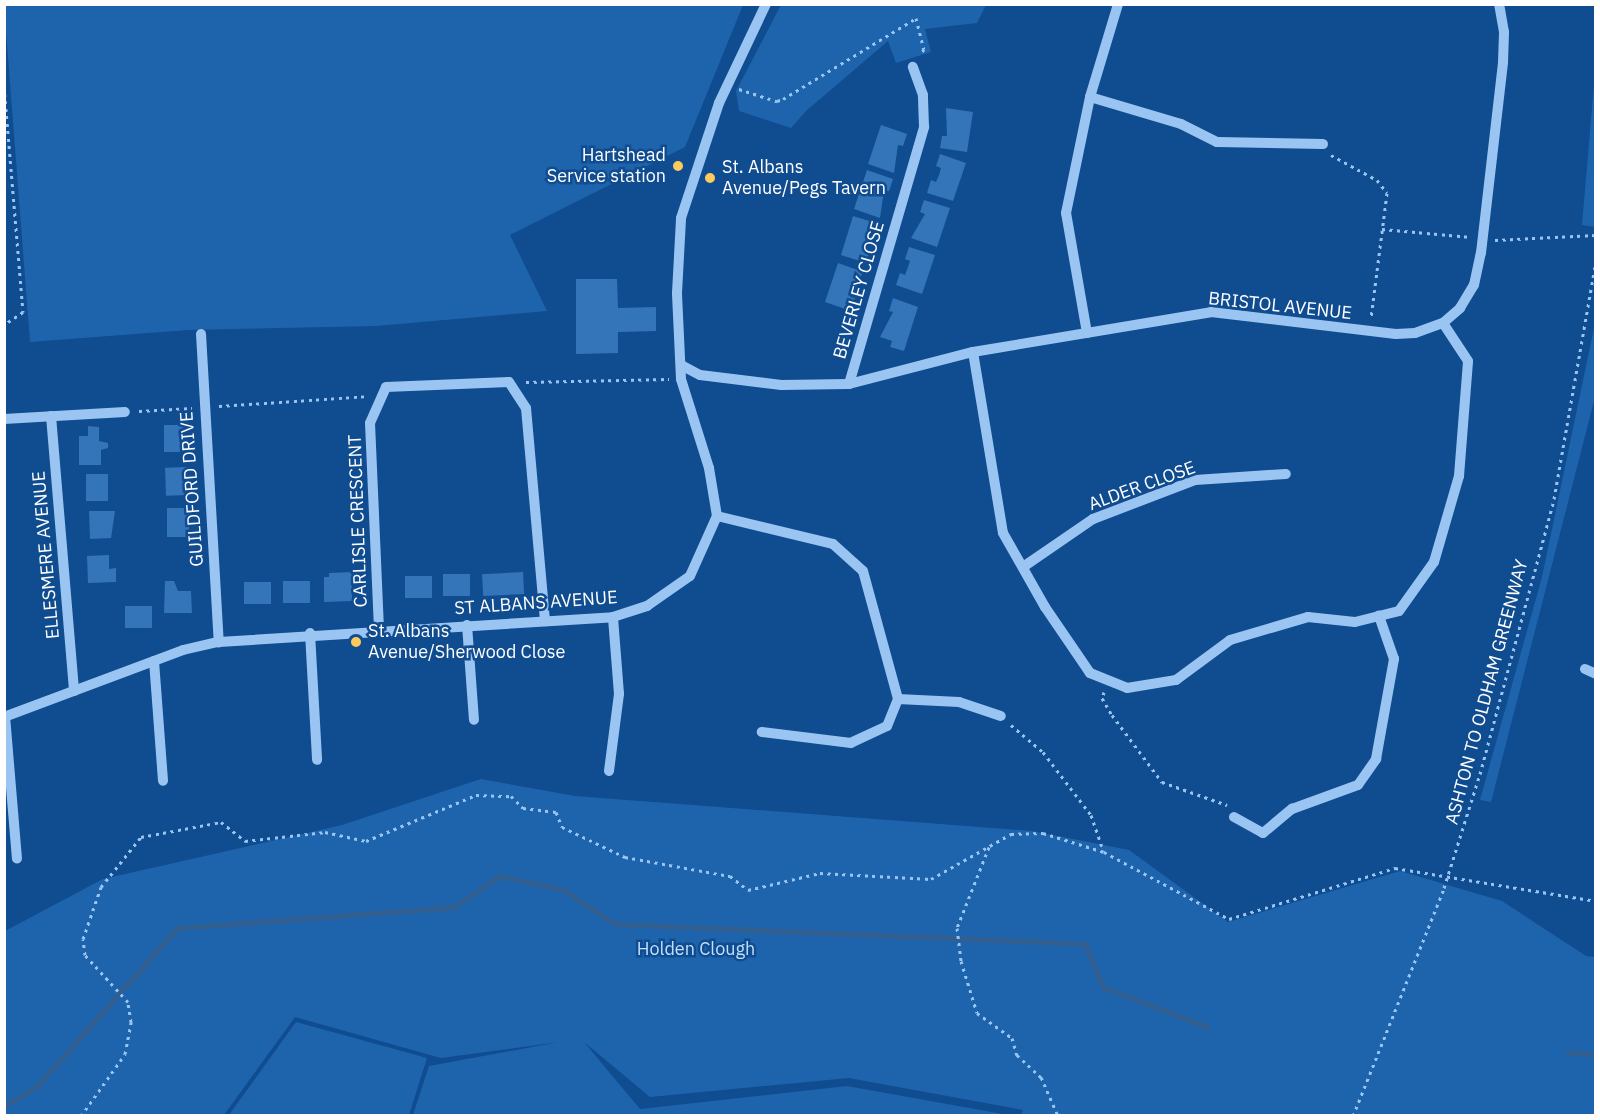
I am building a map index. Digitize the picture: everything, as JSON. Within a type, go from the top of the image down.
[{"type":"street","points":[[762,732],[851,743],[887,726],[898,699],[863,571],[833,544],[717,516],[709,468],[681,379],[676,292],[681,218],[699,158],[727,86],[766,4]]},
{"type":"street","points":[[1087,333],[1066,213],[1090,97],[1119,4]]},
{"type":"street","name":"BRISTOL AVENUE","points":[[681,365],[700,375],[781,385],[849,384],[973,352],[1212,312],[1369,331],[1415,333],[1443,323],[1460,308],[1474,285],[1483,239],[1503,62],[1504,32],[1499,4]]},
{"type":"street","name":"BEVERLEY CLOSE","points":[[849,384],[924,127],[922,95],[913,67]]},
{"type":"street","points":[[1090,97],[1181,124],[1217,142],[1323,144]]},
{"type":"street","points":[[973,352],[1003,533],[1045,608],[1090,673],[1127,688],[1176,680],[1230,640],[1308,617],[1355,622],[1399,612],[1434,562],[1459,476],[1468,361],[1443,323]]},
{"type":"street","name":"GUILDFORD DRIVE","points":[[201,334],[203,408],[219,642]]},
{"type":"street","points":[[383,395],[386,387],[509,382],[526,408],[545,621]]},
{"type":"street","name":"CARLISLE CRESCENT","points":[[379,629],[370,423],[383,395]]},
{"type":"street","points":[[4,419],[125,412]]},
{"type":"street","name":"ELLESMERE AVENUE","points":[[51,416],[74,691]]},
{"type":"street","name":"ALDER CLOSE","points":[[1023,567],[1093,519],[1195,480],[1286,474]]},
{"type":"street","name":"ST ALBANS AVENUE","points":[[5,717],[154,661],[219,642],[310,633],[613,617],[647,606],[690,576],[717,516]]},
{"type":"street","points":[[1234,817],[1263,833],[1292,809],[1358,785],[1376,759],[1394,659],[1379,616]]},
{"type":"street","points":[[609,771],[620,694],[613,617]]},
{"type":"street","points":[[467,625],[474,720]]},
{"type":"street","points":[[310,633],[317,760]]},
{"type":"street","points":[[154,661],[163,781]]},
{"type":"street","points":[[1585,669],[1596,674]]},
{"type":"street","points":[[898,699],[959,702],[1001,716]]},
{"type":"street","points":[[5,717],[17,858]]},
{"type":"path","points":[[727,86],[777,101],[783,99],[916,18],[924,49],[913,67]]},
{"type":"path","points":[[4,86],[23,312],[4,325]]},
{"type":"path","points":[[1323,144],[1329,153],[1377,180],[1387,193],[1369,331]]},
{"type":"path","points":[[1382,229],[1483,239],[1596,235]]},
{"type":"path","name":"ASHTON TO OLDHAM GREENWAY","points":[[1353,1116],[1448,877],[1480,774],[1554,499],[1596,262]]},
{"type":"path","points":[[509,382],[681,379]]},
{"type":"path","points":[[125,412],[383,395]]},
{"type":"path","points":[[1102,698],[1162,782],[1226,802],[1234,817]]},
{"type":"path","points":[[1001,716],[1043,752],[1091,815],[1104,852]]},
{"type":"path","points":[[81,1116],[125,1054],[131,1022],[128,1002],[85,955],[83,939],[101,887],[141,837],[221,822],[245,841],[325,832],[366,841],[476,795],[511,796],[523,808],[556,812],[562,827],[625,857],[730,876],[748,890],[820,873],[931,879],[1011,834],[1043,833],[1104,852],[1229,919],[1395,868],[1596,901]]},
{"type":"path","points":[[989,847],[957,928],[961,961],[977,1013],[1012,1038],[1017,1055],[1041,1077],[1058,1116]]},
{"type":"green space","points":[[4,5],[743,5],[685,147],[510,235],[547,311],[376,326],[188,330],[30,342]]},
{"type":"green space","points":[[781,5],[986,5],[977,23],[925,29],[931,52],[896,63],[888,41],[806,111],[791,128],[739,111],[736,91]]},
{"type":"green space","points":[[1595,73],[1596,227],[1582,225]]},
{"type":"green space","points":[[1595,323],[1595,397],[1491,802],[1480,800],[1542,577]]},
{"type":"green space","name":"Holden Clough","points":[[481,779],[575,796],[1032,831],[1129,850],[1228,922],[1400,871],[1502,901],[1586,956],[1595,957],[1595,1115],[1021,1115],[1023,1110],[849,1078],[650,1097],[584,1042],[640,1109],[847,1086],[1008,1115],[413,1115],[429,1066],[559,1042],[441,1058],[295,1017],[224,1115],[5,1115],[5,931],[103,879],[342,825]]},
{"type":"green space","points":[[296,1022],[427,1058],[409,1115],[229,1115]]},
{"type":"building","points":[[946,108],[973,112],[967,152],[940,148],[942,136],[947,136]]},
{"type":"building","points":[[881,125],[907,134],[903,146],[898,145],[894,173],[868,164]]},
{"type":"building","points":[[940,154],[966,163],[953,201],[927,193],[931,180],[936,182],[939,175],[941,168],[936,166]]},
{"type":"building","points":[[867,170],[893,179],[889,191],[884,190],[880,218],[854,209]]},
{"type":"building","points":[[924,200],[950,208],[937,247],[911,238],[925,214],[920,212]]},
{"type":"building","points":[[853,216],[879,224],[875,237],[870,235],[866,249],[870,251],[866,263],[841,255]]},
{"type":"building","points":[[909,247],[935,255],[922,294],[896,285],[900,273],[905,275],[908,267],[910,261],[905,259]]},
{"type":"building","points":[[838,263],[863,272],[850,297],[855,298],[851,311],[825,302]]},
{"type":"building","points":[[576,279],[617,279],[618,308],[656,307],[656,331],[618,332],[618,353],[576,354]]},
{"type":"building","points":[[893,298],[918,307],[904,351],[890,347],[892,341],[880,337],[893,312],[889,311]]},
{"type":"building","points":[[164,425],[185,425],[185,452],[164,452]]},
{"type":"building","points":[[88,426],[99,427],[99,441],[108,443],[108,448],[101,450],[101,465],[79,465],[79,436],[88,436]]},
{"type":"building","points":[[187,467],[188,495],[166,496],[165,468]]},
{"type":"building","points":[[86,474],[108,474],[108,501],[86,501]]},
{"type":"building","points":[[167,508],[189,508],[189,537],[167,537]]},
{"type":"building","points":[[89,511],[115,511],[111,538],[90,539]]},
{"type":"building","points":[[109,555],[109,569],[116,568],[116,582],[88,583],[87,556]]},
{"type":"building","points":[[352,572],[352,601],[324,602],[324,577],[329,577],[329,573]]},
{"type":"building","points":[[523,572],[524,594],[483,596],[482,574]]},
{"type":"building","points":[[443,574],[470,574],[470,596],[443,596]]},
{"type":"building","points":[[405,576],[432,576],[432,598],[405,598]]},
{"type":"building","points":[[165,581],[174,581],[178,591],[191,591],[192,613],[164,613]]},
{"type":"building","points":[[283,581],[310,581],[310,603],[283,603]]},
{"type":"building","points":[[244,582],[271,582],[271,604],[244,604]]},
{"type":"building","points":[[125,606],[152,606],[152,628],[125,628]]},
{"type":"waterway","points":[[4,1106],[36,1087],[177,928],[454,907],[499,876],[562,889],[615,924],[1085,944],[1103,987],[1208,1027]]},
{"type":"waterway","points":[[1568,1052],[1596,1055]]},
{"type":"place","name":"Hartshead Service station","points":[[678,166]]},
{"type":"place","name":"St. Albans Avenue/Pegs Tavern","points":[[710,178]]},
{"type":"place","name":"St. Albans Avenue/Sherwood Close","points":[[356,642]]}]
